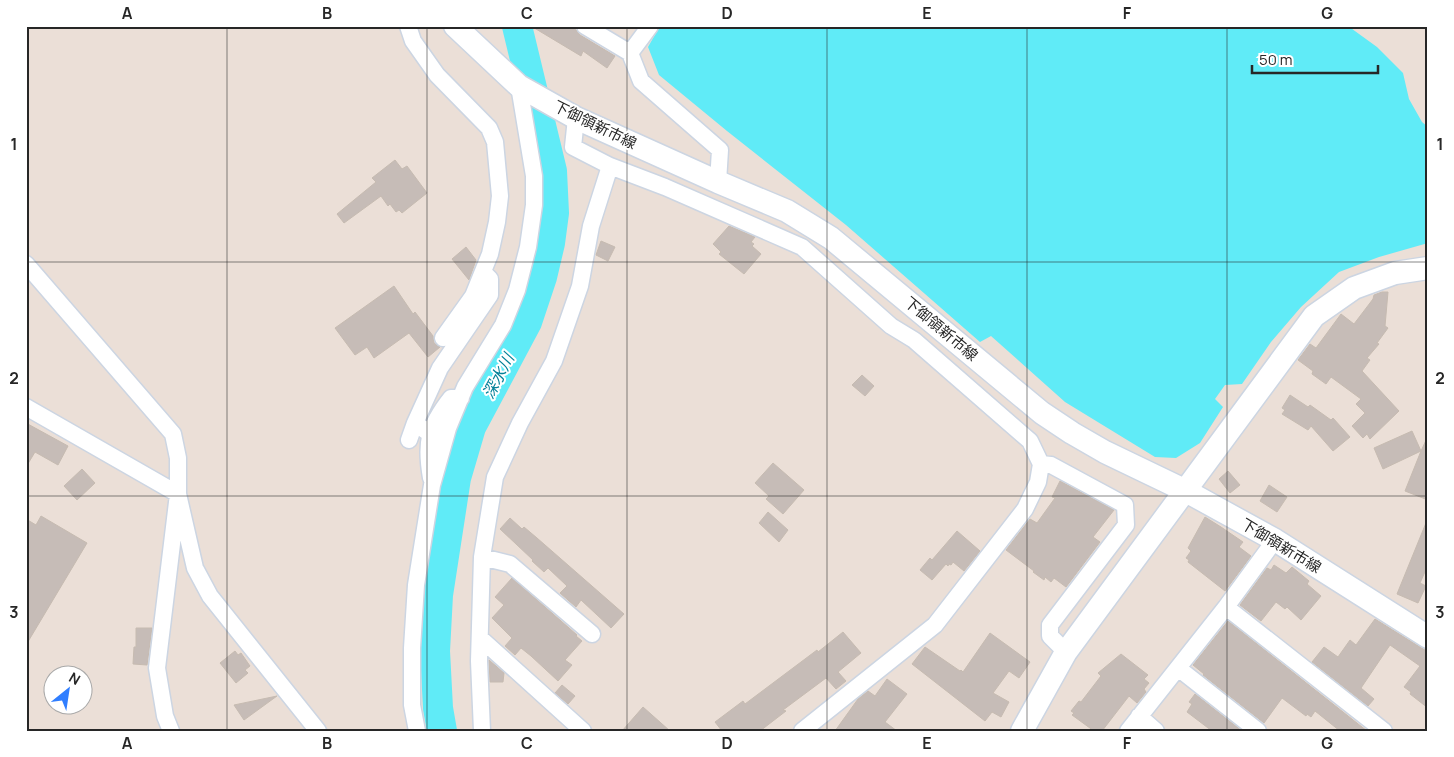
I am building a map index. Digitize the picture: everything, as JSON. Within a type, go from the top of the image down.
[{"type":"main road","name":"下御領新市線","points":[[456,26],[519,86],[549,103],[576,118],[787,211],[831,238],[1042,413],[1072,434],[1184,490],[1275,540],[1428,637]]},
{"type":"main road","points":[[1022,731],[1066,652],[1314,316],[1354,288],[1395,273],[1428,268]]},
{"type":"street","points":[[408,26],[413,41],[437,75],[489,128],[495,142],[500,196],[490,254],[473,296],[443,338]]},
{"type":"street","points":[[584,26],[630,52],[641,81],[720,150],[718,182]]},
{"type":"street","points":[[630,52],[650,26]]},
{"type":"street","points":[[417,731],[412,705],[412,648],[415,594],[432,485],[448,428],[465,387],[503,324],[516,290],[528,247],[534,205],[534,176],[519,86]]},
{"type":"street","points":[[576,118],[573,147],[610,166],[665,187],[802,247],[892,326],[914,340],[1030,441],[1041,464],[1038,482],[1025,509],[935,625],[802,731]]},
{"type":"street","points":[[482,731],[479,661],[482,557],[495,477],[520,423],[554,361],[580,286],[591,226],[610,166]]},
{"type":"street","points":[[26,264],[173,434],[178,458],[178,494],[157,668],[165,716],[171,731]]},
{"type":"street","points":[[409,440],[440,368],[490,295],[490,279],[482,272]]},
{"type":"street","points":[[432,485],[427,456],[430,434],[438,415],[451,398],[461,398]]},
{"type":"street","points":[[26,407],[178,494],[195,568],[210,596],[318,731]]},
{"type":"street","points":[[415,423],[430,434]]},
{"type":"street","points":[[1041,464],[1051,465],[1125,505],[1126,526],[1050,625],[1050,636],[1066,652]]},
{"type":"street","points":[[1128,731],[1226,608],[1275,540]]},
{"type":"street","points":[[482,557],[510,564],[592,634]]},
{"type":"street","points":[[1226,608],[1384,731]]},
{"type":"street","points":[[480,638],[583,731]]},
{"type":"street","points":[[1178,668],[1258,731]]},
{"type":"street","points":[[1139,716],[1156,731]]},
{"type":"water","points":[[660,26],[1348,26],[1377,47],[1403,73],[1409,99],[1422,122],[1428,127],[1428,243],[1379,257],[1339,272],[1301,307],[1271,342],[1242,384],[1225,385],[1215,399],[1223,407],[1200,443],[1176,458],[1155,457],[1065,402],[991,336],[980,342],[846,225],[659,75],[648,47]]},
{"type":"building","points":[[531,26],[569,26],[580,35],[615,56],[607,68],[583,51],[581,56]]},
{"type":"building","points":[[395,160],[402,169],[407,166],[427,193],[402,213],[399,210],[396,212],[390,204],[388,206],[381,196],[344,223],[337,214],[376,182],[372,178]]},
{"type":"building","points":[[729,226],[755,237],[751,242],[754,244],[752,246],[761,254],[744,274],[719,254],[721,252],[713,244]]},
{"type":"building","points":[[601,241],[615,247],[608,261],[596,255]]},
{"type":"building","points":[[466,247],[476,260],[469,280],[452,259]]},
{"type":"building","points":[[394,286],[413,314],[415,312],[433,336],[434,343],[440,347],[428,357],[409,333],[374,358],[367,347],[355,355],[335,328]]},
{"type":"building","points":[[1388,292],[1385,326],[1388,328],[1377,343],[1379,344],[1367,358],[1370,360],[1362,371],[1399,411],[1370,439],[1367,434],[1363,438],[1352,426],[1365,413],[1356,404],[1361,399],[1331,377],[1326,384],[1312,374],[1313,371],[1298,360],[1310,344],[1316,348],[1341,314],[1354,324],[1374,295]]},
{"type":"building","points":[[862,375],[874,386],[865,396],[852,385]]},
{"type":"building","points":[[1290,395],[1308,407],[1310,405],[1331,420],[1333,418],[1350,437],[1333,451],[1311,426],[1308,430],[1282,414],[1285,410],[1282,408]]},
{"type":"building","points":[[26,423],[68,446],[58,465],[35,452],[26,467]]},
{"type":"building","points":[[1412,431],[1421,451],[1383,469],[1374,448]]},
{"type":"building","points":[[1428,436],[1428,500],[1405,491]]},
{"type":"building","points":[[773,463],[804,490],[783,514],[766,499],[769,496],[755,483]]},
{"type":"building","points":[[82,469],[95,483],[77,500],[64,486]]},
{"type":"building","points":[[1228,471],[1240,485],[1230,493],[1219,479]]},
{"type":"building","points":[[1060,481],[1114,510],[1093,537],[1100,542],[1066,587],[1054,578],[1051,582],[1045,577],[1044,580],[1006,550],[1030,519],[1037,523],[1055,498],[1052,497]]},
{"type":"building","points":[[1269,485],[1287,497],[1277,512],[1260,501]]},
{"type":"building","points":[[768,512],[788,530],[779,542],[759,523]]},
{"type":"building","points":[[41,516],[87,543],[26,645],[26,519],[36,525]]},
{"type":"building","points":[[1205,517],[1243,542],[1239,547],[1251,556],[1225,591],[1188,562],[1189,560],[1186,558],[1191,551],[1188,548]]},
{"type":"building","points":[[510,518],[522,529],[524,527],[624,614],[611,628],[581,600],[576,607],[560,593],[567,586],[548,568],[544,572],[500,529]]},
{"type":"building","points":[[1428,518],[1428,565],[1420,583],[1426,586],[1418,603],[1397,594]]},
{"type":"building","points":[[957,531],[980,551],[964,571],[953,562],[948,566],[946,564],[932,580],[920,570],[930,558],[932,560]]},
{"type":"building","points":[[1274,565],[1286,573],[1292,567],[1309,581],[1307,584],[1321,596],[1301,620],[1287,607],[1285,609],[1276,602],[1261,621],[1240,605],[1267,568],[1271,570]]},
{"type":"building","points":[[512,578],[582,641],[565,660],[572,665],[558,681],[521,648],[515,655],[505,646],[512,638],[492,618],[504,605],[495,597]]},
{"type":"building","points":[[1375,619],[1428,652],[1428,708],[1404,687],[1420,666],[1390,645],[1361,688],[1374,699],[1368,706],[1312,662],[1324,647],[1338,657],[1350,640],[1356,645]]},
{"type":"building","points":[[1228,621],[1367,731],[1340,731],[1315,711],[1311,717],[1307,714],[1306,716],[1282,698],[1264,723],[1203,675],[1193,665]]},
{"type":"building","points":[[136,628],[152,628],[147,665],[133,664],[134,647],[136,647]]},
{"type":"building","points":[[843,632],[861,653],[838,672],[846,681],[836,689],[826,678],[783,710],[786,711],[760,731],[722,731],[715,722],[743,701],[745,704]]},
{"type":"building","points":[[990,633],[1030,662],[1019,678],[1009,671],[993,693],[1009,702],[1001,717],[992,712],[985,721],[912,664],[925,647],[963,672]]},
{"type":"building","points":[[235,651],[238,655],[241,653],[250,666],[245,670],[248,673],[236,683],[220,663]]},
{"type":"building","points":[[1121,654],[1148,675],[1144,679],[1149,683],[1144,689],[1146,692],[1137,703],[1129,696],[1102,731],[1094,731],[1072,715],[1074,713],[1071,711],[1079,701],[1081,702],[1101,676],[1098,673]]},
{"type":"building","points":[[489,660],[504,673],[503,682],[490,682]]},
{"type":"building","points":[[887,679],[907,694],[885,722],[897,731],[835,731],[858,699],[868,691],[875,696]]},
{"type":"building","points":[[562,685],[575,696],[568,704],[555,693]]},
{"type":"building","points":[[1195,694],[1242,731],[1212,731],[1187,712],[1192,704],[1189,702]]},
{"type":"building","points":[[277,696],[244,720],[234,705]]},
{"type":"building","points":[[643,707],[670,731],[622,731]]},
{"type":"waterway","name":"深水川","points":[[442,731],[438,708],[435,651],[438,595],[456,478],[471,427],[527,322],[542,277],[550,243],[554,213],[552,171],[517,26]]}]
